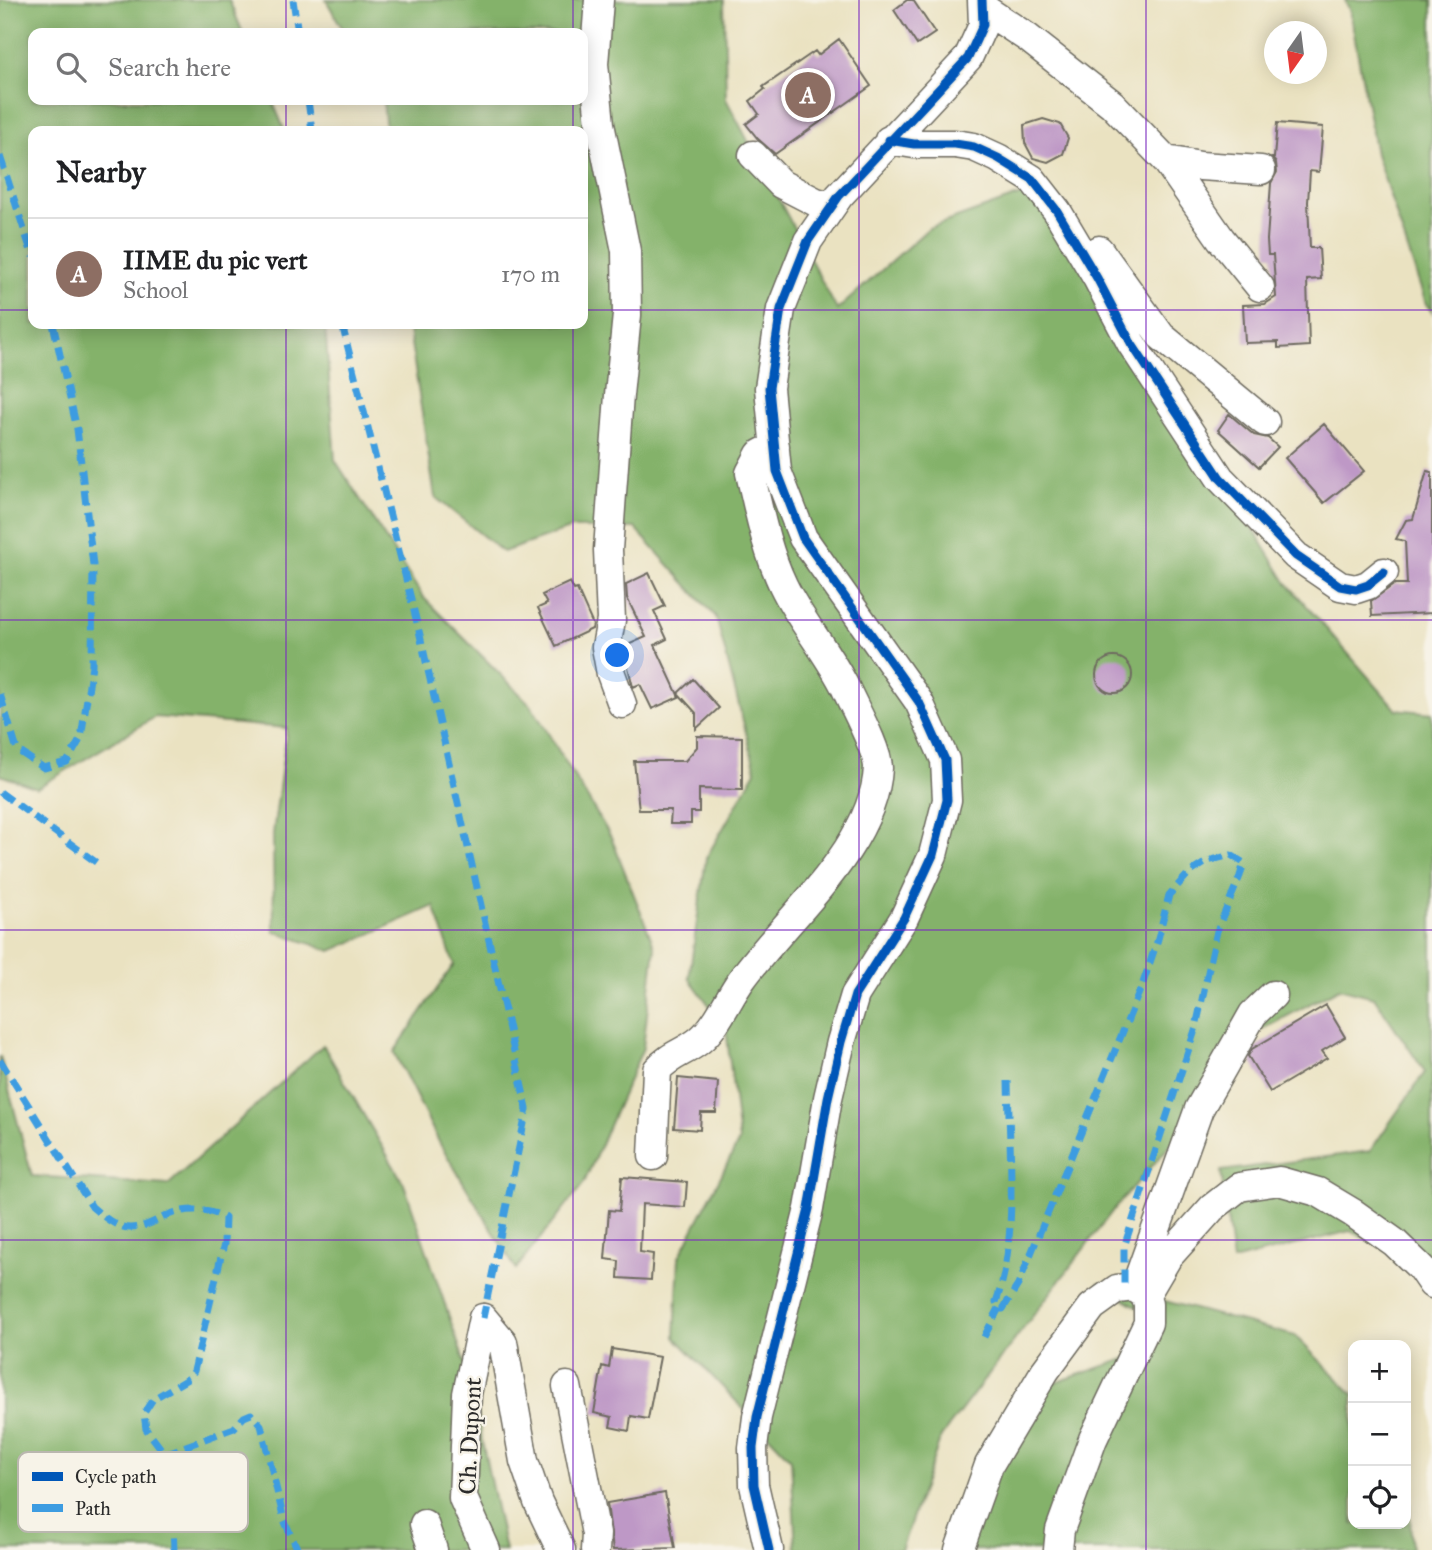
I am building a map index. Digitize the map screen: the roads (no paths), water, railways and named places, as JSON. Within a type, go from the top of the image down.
[{"type":"street","points":[[598,0],[594,65],[600,124],[626,251],[627,315],[608,550],[611,620],[606,647],[611,674],[622,704]]},
{"type":"street","points":[[769,1550],[754,1485],[753,1448],[757,1417],[809,1209],[828,1098],[841,1042],[855,995],[904,918],[933,855],[947,800],[946,760],[919,702],[803,538],[777,471],[769,388],[781,309],[808,242],[832,206],[968,58],[983,25],[982,4]]},
{"type":"street","points":[[982,4],[1112,104],[1166,160],[1260,287]]},
{"type":"street","points":[[918,111],[1032,180],[1088,236],[1161,336],[1265,422]]},
{"type":"street","points":[[890,140],[974,147]]},
{"type":"street","points":[[753,155],[780,184],[816,202],[832,206]]},
{"type":"street","points":[[1166,160],[1200,166],[1261,170]]},
{"type":"street","points":[[1032,180],[1057,211],[1097,278],[1130,343],[1220,478],[1296,556],[1340,586],[1356,589],[1368,585],[1384,572]]},
{"type":"street","points":[[653,1156],[657,1070],[666,1059],[699,1041],[707,1032],[741,980],[859,833],[875,795],[878,764],[866,731],[840,676],[783,585],[766,544],[750,472],[760,454],[775,446]]},
{"type":"street","points":[[1140,1292],[1199,1109],[1253,1014],[1273,995]]},
{"type":"street","points":[[1140,1292],[1212,1208],[1239,1187],[1279,1181],[1318,1192],[1353,1213],[1394,1242],[1421,1268],[1432,1284]]},
{"type":"street","points":[[960,1550],[989,1465],[1045,1371],[1092,1307],[1117,1289],[1140,1292],[1149,1304],[1148,1323],[1093,1439],[1060,1530],[1058,1550]]},
{"type":"street","name":"Ch. Dupont","points":[[486,1550],[463,1498],[467,1394],[483,1318],[503,1342],[524,1461],[538,1502],[561,1550]]},
{"type":"street","points":[[567,1386],[596,1534],[595,1550]]},
{"type":"place","name":"IIME du pic vert","points":[[808,95]]}]
